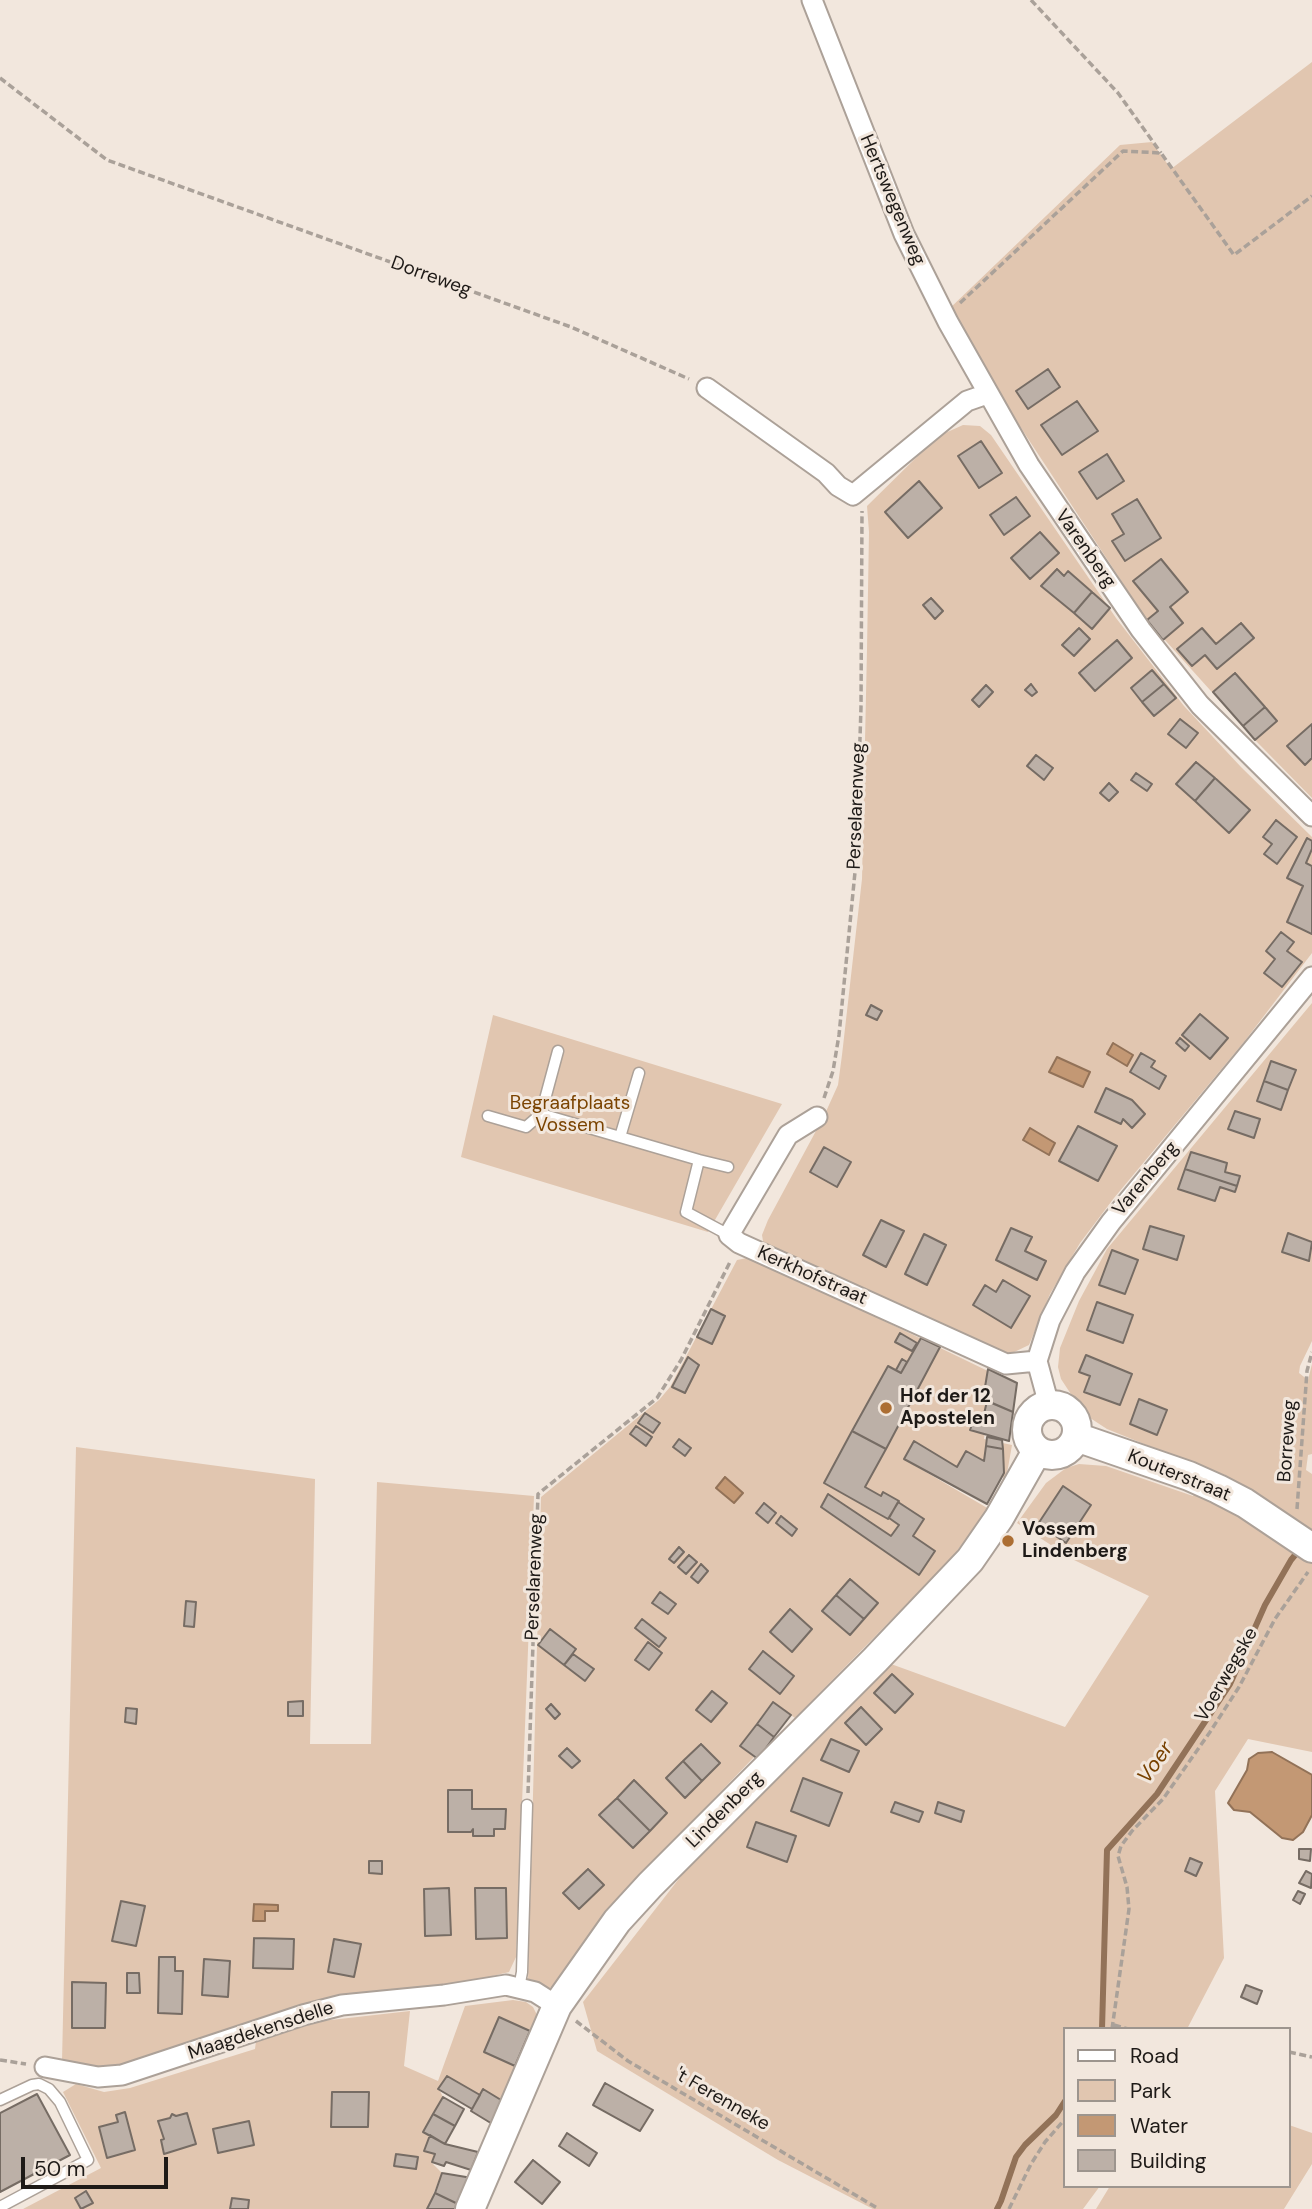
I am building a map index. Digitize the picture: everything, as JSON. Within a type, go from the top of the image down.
[{"type":"street","name":"Hertswegenweg","points":[[812,0],[904,234],[987,394]]},
{"type":"street","points":[[708,388],[853,495],[967,401],[987,394]]},
{"type":"street","name":"Varenberg","points":[[987,394],[1054,504],[1149,640],[1200,705],[1312,816]]},
{"type":"street","name":"Varenberg","points":[[1037,1361],[1055,1311],[1092,1245],[1312,977]]},
{"type":"street","points":[[734,1239],[788,1135],[817,1117]]},
{"type":"street","name":"Kerkhofstraat","points":[[734,1239],[1006,1364],[1037,1361]]},
{"type":"street","points":[[1037,1361],[1049,1405]]},
{"type":"street","points":[[1049,1405],[1065,1409],[1071,1414],[1076,1421],[1076,1437],[1073,1444],[1060,1454],[1052,1456],[1037,1451],[1031,1445],[1027,1428],[1034,1413],[1049,1405]]},
{"type":"street","name":"Kouterstraat","points":[[1076,1437],[1189,1476],[1218,1489],[1299,1538]]},
{"type":"street","name":"Lindenberg","points":[[471,2209],[557,2006],[617,1921],[970,1560],[999,1518],[1037,1451]]},
{"type":"street","name":"Maagdekensdelle","points":[[45,2067],[98,2077],[122,2075],[303,2015],[342,2006],[506,1985],[535,1992],[557,2006]]},
{"type":"lane","points":[[488,1116],[526,1127],[541,1114],[558,1051]]},
{"type":"lane","points":[[620,1137],[639,1073]]},
{"type":"lane","points":[[541,1114],[727,1167]]},
{"type":"lane","points":[[699,1160],[686,1212],[734,1239]]},
{"type":"lane","points":[[519,1988],[522,1972],[527,1805]]},
{"type":"lane","points":[[0,2100],[32,2085],[49,2089],[60,2102],[88,2160],[0,2207]]},
{"type":"path","points":[[1031,0],[1118,93],[1234,256],[1312,196]]},
{"type":"path","name":"Dorreweg","points":[[0,78],[107,160],[571,327],[708,388]]},
{"type":"path","points":[[946,317],[1123,151],[1161,153]]},
{"type":"path","name":"Perselarenweg","points":[[817,1117],[833,1071],[839,1035],[856,862],[861,707],[862,504],[853,495]]},
{"type":"path","name":"Perselarenweg","points":[[527,1805],[538,1494],[657,1398],[681,1360],[734,1239]]},
{"type":"path","name":"Borreweg","points":[[1299,1538],[1298,1505],[1307,1371],[1312,1352]]},
{"type":"path","name":"Voerwegske","points":[[1113,2027],[1129,1909],[1127,1887],[1118,1856],[1121,1846],[1163,1799],[1210,1732],[1239,1687],[1275,1619],[1312,1567]]},
{"type":"path","name":"'t Ferenneke","points":[[557,2006],[628,2062],[879,2209]]},
{"type":"path","points":[[1291,2052],[1312,2057]]},
{"type":"path","points":[[0,2060],[45,2067]]},
{"type":"path","points":[[1009,2209],[1031,2164],[1064,2120]]},
{"type":"green space","points":[[1312,62],[1312,798],[1255,740],[1147,620],[1021,428],[948,310],[1120,145],[1152,142],[1171,169]]},
{"type":"green space","points":[[963,425],[980,426],[991,435],[1116,618],[1184,706],[1312,837],[1312,953],[1244,1042],[1114,1198],[1080,1243],[1050,1294],[1029,1345],[1010,1354],[770,1249],[763,1241],[762,1235],[838,1085],[862,879],[869,532],[867,506],[928,446],[943,434]]},
{"type":"green space","points":[[1312,1003],[1312,1341],[1299,1373],[1308,1380],[1312,1364],[1312,1454],[1308,1455],[1306,1470],[1312,1474],[1312,1752],[1248,1739],[1215,1791],[1224,1958],[1188,2027],[1064,2027],[1064,2188],[1099,2188],[1083,2209],[873,2209],[778,2160],[597,2051],[583,2002],[685,1871],[891,1664],[1065,1727],[1149,1596],[1074,1560],[1017,1523],[1046,1483],[1066,1468],[1079,1464],[1106,1466],[1193,1496],[1206,1469],[1107,1429],[1084,1414],[1061,1379],[1058,1367],[1060,1348],[1079,1301],[1107,1249]]},
{"type":"green space","name":"Begraafplaats Vossem","points":[[493,1015],[782,1104],[708,1232],[461,1157]]},
{"type":"green space","points":[[752,1257],[992,1373],[984,1439],[1012,1445],[1006,1479],[966,1456],[958,1469],[916,1445],[907,1461],[989,1509],[950,1560],[795,1718],[772,1702],[740,1746],[754,1757],[635,1881],[556,1985],[547,1989],[528,1981],[541,1497],[659,1400],[670,1387],[737,1260]]},
{"type":"green space","points":[[76,1447],[315,1479],[310,1744],[371,1744],[377,1482],[534,1496],[516,1957],[509,1972],[108,2070],[62,2061]]},
{"type":"green space","points":[[513,2000],[526,2002],[533,2007],[537,2015],[501,2100],[484,2090],[480,2095],[447,2076],[439,2089],[443,2097],[424,2131],[430,2135],[424,2151],[434,2154],[432,2163],[442,2173],[427,2209],[23,2209],[101,2168],[63,2092],[76,2084],[104,2092],[130,2088],[255,2049],[256,2041],[322,2021],[410,2011],[404,2066],[438,2081],[465,2006]]},
{"type":"green space","points":[[1291,2126],[1312,2133],[1312,2164],[1284,2209],[1096,2209],[1109,2188],[1291,2188]]},
{"type":"water","points":[[1113,1043],[1133,1055],[1127,1066],[1107,1054]]},
{"type":"water","points":[[1057,1057],[1090,1072],[1083,1087],[1049,1072]]},
{"type":"water","points":[[1030,1128],[1055,1143],[1049,1155],[1023,1140]]},
{"type":"water","points":[[725,1477],[743,1493],[734,1503],[716,1488]]},
{"type":"water","points":[[1272,1752],[1312,1775],[1312,1815],[1303,1832],[1293,1840],[1282,1838],[1250,1812],[1234,1810],[1228,1803],[1247,1770],[1249,1759],[1258,1753]]},
{"type":"water","points":[[254,1904],[278,1905],[278,1911],[265,1911],[265,1921],[253,1921]]},
{"type":"building","points":[[1048,369],[1060,387],[1028,409],[1016,391]]},
{"type":"building","points":[[1077,401],[1098,431],[1062,455],[1041,425]]},
{"type":"building","points":[[981,441],[1002,473],[979,488],[958,456]]},
{"type":"building","points":[[1107,454],[1124,481],[1097,499],[1079,472]]},
{"type":"building","points":[[919,481],[942,508],[908,538],[885,512]]},
{"type":"building","points":[[1016,497],[1030,516],[1004,535],[990,515]]},
{"type":"building","points":[[1137,499],[1161,538],[1125,561],[1112,541],[1124,534],[1112,514]]},
{"type":"building","points":[[1040,532],[1059,553],[1030,579],[1011,558]]},
{"type":"building","points":[[1161,559],[1188,592],[1170,607],[1183,623],[1163,640],[1147,620],[1158,611],[1133,581]]},
{"type":"building","points":[[1057,569],[1064,576],[1068,571],[1092,592],[1074,613],[1041,586]]},
{"type":"building","points":[[1092,592],[1110,608],[1092,629],[1074,613]]},
{"type":"building","points":[[931,598],[943,611],[935,619],[923,605]]},
{"type":"building","points":[[1241,623],[1254,638],[1217,669],[1205,655],[1192,666],[1177,649],[1202,628],[1216,644]]},
{"type":"building","points":[[1079,628],[1090,639],[1074,656],[1062,645]]},
{"type":"building","points":[[1117,640],[1132,658],[1095,691],[1079,673]]},
{"type":"building","points":[[1152,670],[1164,684],[1142,702],[1131,688]]},
{"type":"building","points":[[1235,673],[1265,707],[1243,726],[1213,692]]},
{"type":"building","points":[[1031,684],[1037,692],[1032,696],[1025,690]]},
{"type":"building","points":[[1164,684],[1176,698],[1154,716],[1142,702]]},
{"type":"building","points":[[986,685],[993,692],[979,707],[972,700]]},
{"type":"building","points":[[1265,707],[1277,721],[1255,740],[1243,726]]},
{"type":"building","points":[[1180,719],[1198,733],[1186,748],[1168,734]]},
{"type":"building","points":[[1312,724],[1312,758],[1305,765],[1287,746]]},
{"type":"building","points":[[1036,755],[1053,768],[1044,780],[1027,766]]},
{"type":"building","points":[[1196,762],[1215,778],[1195,801],[1176,784]]},
{"type":"building","points":[[1136,773],[1152,784],[1147,791],[1131,780]]},
{"type":"building","points":[[1215,778],[1250,810],[1229,833],[1195,801]]},
{"type":"building","points":[[1109,783],[1118,792],[1109,801],[1100,793]]},
{"type":"building","points":[[1276,820],[1297,837],[1277,864],[1264,854],[1272,844],[1263,837]]},
{"type":"building","points":[[1307,838],[1312,841],[1312,849],[1306,863],[1312,866],[1312,934],[1287,922],[1303,886],[1287,878]]},
{"type":"building","points":[[1281,932],[1294,942],[1287,951],[1302,962],[1282,987],[1264,973],[1275,959],[1266,951]]},
{"type":"building","points":[[871,1005],[882,1011],[877,1020],[866,1015]]},
{"type":"building","points":[[1200,1014],[1228,1038],[1210,1059],[1182,1035]]},
{"type":"building","points":[[1180,1038],[1189,1046],[1185,1051],[1176,1043]]},
{"type":"building","points":[[1141,1053],[1155,1061],[1151,1067],[1166,1076],[1159,1089],[1130,1072]]},
{"type":"building","points":[[1271,1061],[1296,1070],[1288,1090],[1264,1081]]},
{"type":"building","points":[[1264,1081],[1288,1090],[1281,1110],[1257,1101]]},
{"type":"building","points":[[1106,1088],[1132,1100],[1145,1114],[1132,1128],[1123,1119],[1121,1124],[1095,1112]]},
{"type":"building","points":[[1235,1111],[1260,1119],[1254,1138],[1228,1129]]},
{"type":"building","points":[[1078,1126],[1117,1146],[1098,1181],[1059,1161]]},
{"type":"building","points":[[824,1147],[851,1162],[837,1187],[810,1172]]},
{"type":"building","points":[[1191,1152],[1227,1163],[1225,1172],[1240,1176],[1237,1186],[1185,1169]]},
{"type":"building","points":[[1185,1169],[1237,1186],[1235,1192],[1220,1187],[1215,1201],[1178,1189]]},
{"type":"building","points":[[881,1220],[904,1231],[886,1267],[863,1255]]},
{"type":"building","points":[[1150,1226],[1184,1236],[1177,1260],[1143,1249]]},
{"type":"building","points":[[1011,1228],[1032,1237],[1025,1251],[1046,1261],[1037,1280],[996,1260]]},
{"type":"building","points":[[1288,1233],[1312,1242],[1309,1261],[1282,1252]]},
{"type":"building","points":[[924,1234],[946,1245],[927,1285],[905,1274]]},
{"type":"building","points":[[1112,1250],[1138,1260],[1125,1294],[1099,1285]]},
{"type":"building","points":[[1003,1280],[1030,1296],[1011,1328],[973,1305],[985,1285],[996,1292]]},
{"type":"building","points":[[1097,1302],[1133,1315],[1123,1343],[1087,1330]]},
{"type":"building","points":[[711,1309],[725,1316],[712,1344],[697,1337]]},
{"type":"building","points":[[900,1333],[917,1343],[912,1351],[895,1342]]},
{"type":"building","name":"Hof der 12 Apostelen","points":[[921,1338],[940,1347],[886,1449],[852,1431],[888,1366],[901,1373]]},
{"type":"building","points":[[1086,1355],[1132,1374],[1120,1405],[1084,1392],[1090,1376],[1079,1372]]},
{"type":"building","points":[[688,1357],[699,1365],[685,1393],[672,1387]]},
{"type":"building","points":[[902,1359],[907,1362],[901,1373],[896,1370]]},
{"type":"building","points":[[988,1369],[1017,1383],[1013,1412],[983,1399]]},
{"type":"building","points":[[1139,1399],[1167,1410],[1157,1435],[1130,1424]]},
{"type":"building","points":[[987,1401],[1013,1412],[1009,1441],[970,1430],[973,1422],[978,1424],[980,1414],[984,1414]]},
{"type":"building","points":[[645,1413],[660,1423],[653,1433],[638,1423]]},
{"type":"building","points":[[636,1426],[652,1437],[646,1446],[630,1434]]},
{"type":"building","points":[[852,1431],[886,1449],[865,1487],[881,1496],[883,1492],[899,1501],[888,1519],[824,1483]]},
{"type":"building","points":[[987,1437],[1002,1440],[1003,1449],[986,1446]]},
{"type":"building","points":[[679,1439],[691,1448],[685,1456],[673,1447]]},
{"type":"building","points":[[914,1441],[957,1467],[966,1451],[984,1461],[986,1446],[1003,1449],[1004,1473],[987,1504],[904,1459]]},
{"type":"building","points":[[1063,1486],[1091,1505],[1066,1543],[1038,1524]]},
{"type":"building","points":[[828,1494],[891,1536],[899,1525],[889,1518],[898,1502],[924,1519],[913,1536],[935,1551],[919,1575],[821,1507]]},
{"type":"building","points":[[764,1503],[776,1513],[768,1523],[756,1513]]},
{"type":"building","points":[[781,1516],[797,1529],[792,1536],[776,1523]]},
{"type":"building","points":[[679,1547],[684,1552],[674,1563],[669,1559]]},
{"type":"building","points":[[689,1555],[697,1562],[686,1574],[678,1567]]},
{"type":"building","points":[[701,1564],[708,1571],[698,1583],[691,1577]]},
{"type":"building","points":[[850,1579],[878,1603],[864,1619],[836,1595]]},
{"type":"building","points":[[660,1592],[676,1604],[668,1614],[652,1603]]},
{"type":"building","points":[[836,1595],[864,1619],[850,1635],[822,1611]]},
{"type":"building","points":[[186,1601],[196,1602],[194,1627],[184,1626]]},
{"type":"building","points":[[790,1609],[812,1629],[792,1652],[770,1632]]},
{"type":"building","points":[[642,1619],[666,1638],[659,1647],[635,1628]]},
{"type":"building","points":[[550,1629],[576,1649],[564,1665],[538,1645]]},
{"type":"building","points":[[648,1642],[662,1653],[649,1670],[635,1660]]},
{"type":"building","points":[[763,1651],[794,1676],[780,1694],[749,1669]]},
{"type":"building","points":[[573,1654],[594,1669],[585,1681],[564,1665]]},
{"type":"building","points":[[892,1674],[913,1694],[895,1713],[874,1693]]},
{"type":"building","points":[[712,1691],[727,1703],[711,1722],[696,1710]]},
{"type":"building","points":[[303,1701],[303,1716],[288,1716],[288,1702]]},
{"type":"building","points":[[773,1702],[791,1715],[774,1737],[757,1724]]},
{"type":"building","points":[[551,1704],[560,1714],[555,1719],[546,1709]]},
{"type":"building","points":[[861,1707],[882,1729],[866,1745],[845,1723]]},
{"type":"building","points":[[126,1708],[137,1709],[136,1724],[125,1722]]},
{"type":"building","points":[[757,1724],[774,1737],[758,1759],[740,1746]]},
{"type":"building","points":[[831,1739],[859,1751],[849,1772],[821,1760]]},
{"type":"building","points":[[701,1744],[720,1763],[702,1781],[683,1761]]},
{"type":"building","points":[[567,1748],[580,1761],[572,1768],[559,1756]]},
{"type":"building","points":[[683,1761],[702,1781],[685,1798],[666,1778]]},
{"type":"building","points":[[803,1778],[842,1793],[829,1826],[791,1811]]},
{"type":"building","points":[[634,1780],[667,1813],[650,1831],[617,1798]]},
{"type":"building","points":[[448,1790],[472,1790],[472,1809],[506,1809],[505,1829],[494,1829],[494,1836],[473,1836],[473,1829],[471,1832],[448,1832]]},
{"type":"building","points":[[617,1798],[650,1831],[633,1848],[599,1815]]},
{"type":"building","points":[[895,1802],[923,1812],[919,1822],[891,1812]]},
{"type":"building","points":[[938,1802],[964,1811],[961,1822],[935,1813]]},
{"type":"building","points":[[756,1822],[796,1836],[787,1862],[747,1847]]},
{"type":"building","points":[[1299,1849],[1311,1849],[1310,1861],[1299,1859]]},
{"type":"building","points":[[1190,1858],[1202,1863],[1196,1876],[1185,1871]]},
{"type":"building","points":[[369,1861],[382,1861],[382,1874],[369,1873]]},
{"type":"building","points":[[588,1869],[604,1885],[579,1909],[563,1893]]},
{"type":"building","points":[[1306,1871],[1312,1874],[1311,1888],[1299,1883]]},
{"type":"building","points":[[449,1888],[451,1935],[425,1936],[424,1889]]},
{"type":"building","points":[[475,1888],[506,1888],[507,1938],[476,1939]]},
{"type":"building","points":[[1298,1891],[1305,1894],[1300,1904],[1293,1900]]},
{"type":"building","points":[[121,1901],[145,1906],[136,1946],[112,1941]]},
{"type":"building","points":[[254,1938],[294,1939],[293,1969],[253,1968]]},
{"type":"building","points":[[334,1939],[361,1944],[354,1977],[328,1972]]},
{"type":"building","points":[[159,1957],[175,1957],[175,1971],[183,1971],[182,2014],[158,2013]]},
{"type":"building","points":[[204,1959],[230,1961],[228,1997],[202,1995]]},
{"type":"building","points":[[127,1973],[139,1973],[140,1993],[127,1993]]},
{"type":"building","points":[[72,1982],[106,1983],[105,2028],[72,2028]]},
{"type":"building","points":[[1246,1985],[1262,1991],[1257,2004],[1241,1997]]},
{"type":"building","points":[[499,2017],[530,2031],[515,2066],[484,2052]]},
{"type":"building","points":[[447,2076],[480,2095],[472,2109],[438,2089]]},
{"type":"building","points":[[605,2083],[653,2110],[640,2131],[593,2105]]},
{"type":"building","points":[[483,2089],[506,2103],[494,2125],[471,2111]]},
{"type":"building","points":[[332,2092],[369,2092],[368,2127],[331,2127]]},
{"type":"building","points":[[37,2094],[70,2155],[0,2192],[0,2113]]},
{"type":"building","points":[[443,2097],[464,2109],[455,2126],[433,2114]]},
{"type":"building","points":[[125,2112],[135,2150],[107,2158],[99,2127],[118,2122],[116,2115]]},
{"type":"building","points":[[187,2113],[196,2144],[164,2154],[161,2140],[164,2139],[158,2121],[170,2118],[172,2114],[176,2116]]},
{"type":"building","points":[[433,2114],[455,2126],[445,2144],[423,2132]]},
{"type":"building","points":[[249,2121],[254,2145],[218,2153],[213,2129]]},
{"type":"building","points":[[567,2133],[597,2153],[589,2166],[559,2146]]},
{"type":"building","points":[[430,2135],[445,2144],[478,2152],[471,2170],[446,2162],[444,2166],[432,2162],[435,2154],[424,2151]]},
{"type":"building","points":[[396,2154],[418,2157],[416,2169],[394,2166]]},
{"type":"building","points":[[533,2160],[560,2182],[542,2204],[515,2182]]},
{"type":"building","points":[[442,2173],[472,2178],[460,2205],[435,2193]]},
{"type":"building","points":[[86,2191],[93,2203],[81,2209],[75,2198]]},
{"type":"building","points":[[435,2193],[460,2205],[458,2209],[427,2209]]},
{"type":"building","points":[[232,2198],[249,2200],[248,2209],[230,2209]]},
{"type":"waterway","name":"Voer","points":[[1102,2027],[1107,1850],[1157,1794],[1230,1684],[1265,1605],[1300,1549]]},
{"type":"waterway","name":"Voer","points":[[997,2209],[1016,2157],[1056,2115],[1064,2103]]},
{"type":"place","name":"Hof der 12 Apostelen","points":[[886,1408]]},
{"type":"place","name":"Vossem Lindenberg","points":[[1008,1541]]}]
